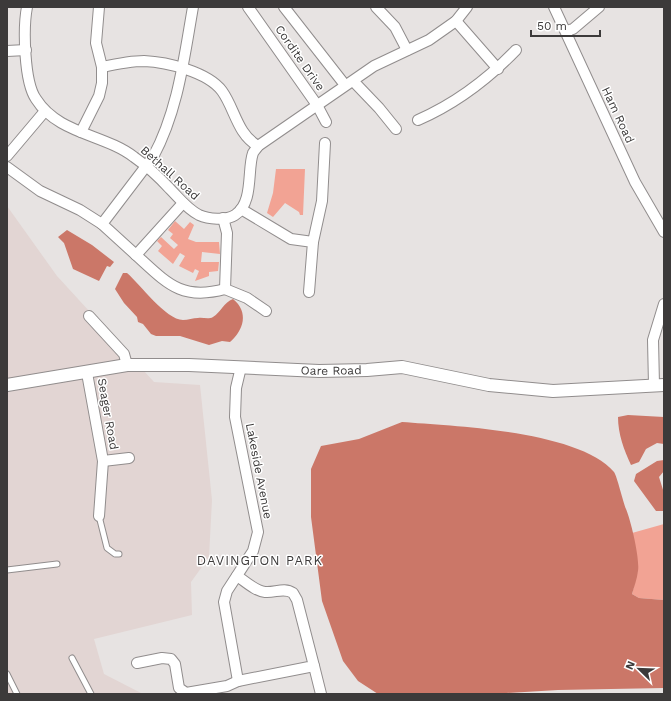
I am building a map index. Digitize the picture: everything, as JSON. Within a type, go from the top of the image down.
[{"type":"street","name":"Bethall Road","points":[[27,7],[27,75],[35,98],[45,111],[58,121],[132,155],[183,203],[199,215],[212,218],[223,218]]},
{"type":"street","points":[[81,132],[99,96],[102,83],[102,66],[96,43],[100,7]]},
{"type":"street","points":[[102,224],[153,157],[166,128],[175,102],[193,7]]},
{"type":"street","name":"Cordite Drive","points":[[248,7],[317,105],[326,122]]},
{"type":"street","points":[[284,7],[345,85]]},
{"type":"street","points":[[376,7],[395,27],[407,50]]},
{"type":"street","points":[[225,289],[227,233],[223,218],[234,216],[241,209],[251,179],[253,153],[258,146],[374,66],[430,40],[456,21],[467,7]]},
{"type":"street","name":"Ham Road","points":[[554,7],[635,182],[664,232]]},
{"type":"street","points":[[566,31],[599,7]]},
{"type":"street","points":[[456,21],[498,69]]},
{"type":"street","points":[[7,51],[26,50]]},
{"type":"street","points":[[418,120],[449,106],[480,84],[498,69],[516,50]]},
{"type":"street","points":[[102,66],[145,61],[201,74],[210,79],[222,91],[239,126],[252,142],[258,146]]},
{"type":"street","points":[[356,84],[379,108],[396,129]]},
{"type":"street","points":[[7,156],[45,111]]},
{"type":"street","points":[[309,292],[313,242],[322,201],[325,143]]},
{"type":"street","points":[[7,167],[40,191],[80,210],[102,224],[165,281],[181,290],[196,294],[225,289],[248,298],[266,311]]},
{"type":"street","points":[[136,255],[183,203]]},
{"type":"street","points":[[241,209],[291,239],[313,242]]},
{"type":"street","points":[[659,385],[653,340],[664,304]]},
{"type":"street","points":[[89,316],[124,354],[127,366]]},
{"type":"street","name":"Oare Road","points":[[7,385],[127,366],[241,367],[319,370],[367,370],[402,367],[489,385],[546,391],[659,385]]},
{"type":"street","name":"Lakeside Avenue","points":[[238,681],[224,602],[227,591],[253,551],[258,532],[235,417],[235,396],[241,367]]},
{"type":"street","name":"Seager Road","points":[[87,373],[103,460],[99,516]]},
{"type":"street","name":"Seager Road","points":[[103,460],[129,458]]},
{"type":"street","points":[[238,576],[259,591],[265,592],[285,590],[293,593],[297,600],[321,694]]},
{"type":"street","points":[[137,663],[162,658],[170,659],[174,664],[179,688],[186,693],[227,686],[238,681],[314,666]]},
{"type":"lane","points":[[99,516],[107,548],[115,554],[119,554]]},
{"type":"lane","points":[[7,570],[57,564]]},
{"type":"lane","points":[[72,658],[91,694]]},
{"type":"lane","points":[[7,674],[16,694]]},
{"type":"shaded area","points":[[276,169],[305,169],[303,215],[300,215],[299,212],[285,203],[273,217],[267,213],[273,193]]},
{"type":"shaded area","points":[[7,206],[57,276],[154,382],[200,385],[212,500],[209,557],[191,582],[192,615],[94,639],[104,674],[143,694],[7,694]]},
{"type":"shaded area","points":[[175,221],[184,229],[190,222],[194,225],[188,239],[196,242],[219,242],[220,254],[202,252],[201,262],[219,262],[218,271],[209,272],[209,276],[195,281],[199,271],[195,269],[193,273],[179,266],[185,256],[180,253],[173,264],[158,251],[162,246],[157,241],[161,237],[174,249],[178,245],[170,238],[173,234],[168,230]]},
{"type":"shaded area","points":[[67,230],[92,245],[114,262],[110,267],[107,266],[99,281],[73,269],[64,243],[58,237]]},
{"type":"shaded area","points":[[123,273],[127,273],[161,308],[176,318],[183,320],[211,318],[216,315],[227,302],[233,299],[238,304],[243,315],[243,321],[239,332],[230,342],[222,341],[209,345],[180,336],[156,336],[151,334],[143,324],[138,322],[137,317],[124,303],[115,289]]},
{"type":"shaded area","points":[[628,415],[664,417],[664,444],[657,443],[646,449],[639,462],[631,465],[622,442],[618,423],[618,417]]},
{"type":"shaded area","points":[[402,422],[483,429],[546,439],[574,447],[597,458],[614,472],[635,540],[638,571],[632,594],[639,598],[664,600],[664,688],[558,690],[490,694],[378,694],[358,681],[343,661],[322,601],[311,517],[311,469],[321,446],[359,439]]},
{"type":"shaded area","points":[[664,460],[664,471],[659,477],[664,493],[664,511],[656,511],[634,481],[636,474],[657,461]]},
{"type":"shaded area","points":[[664,524],[664,600],[639,598],[632,594],[638,569],[632,533]]},
{"type":"district","name":"DAVINGTON PARK","points":[[260,560]]}]
